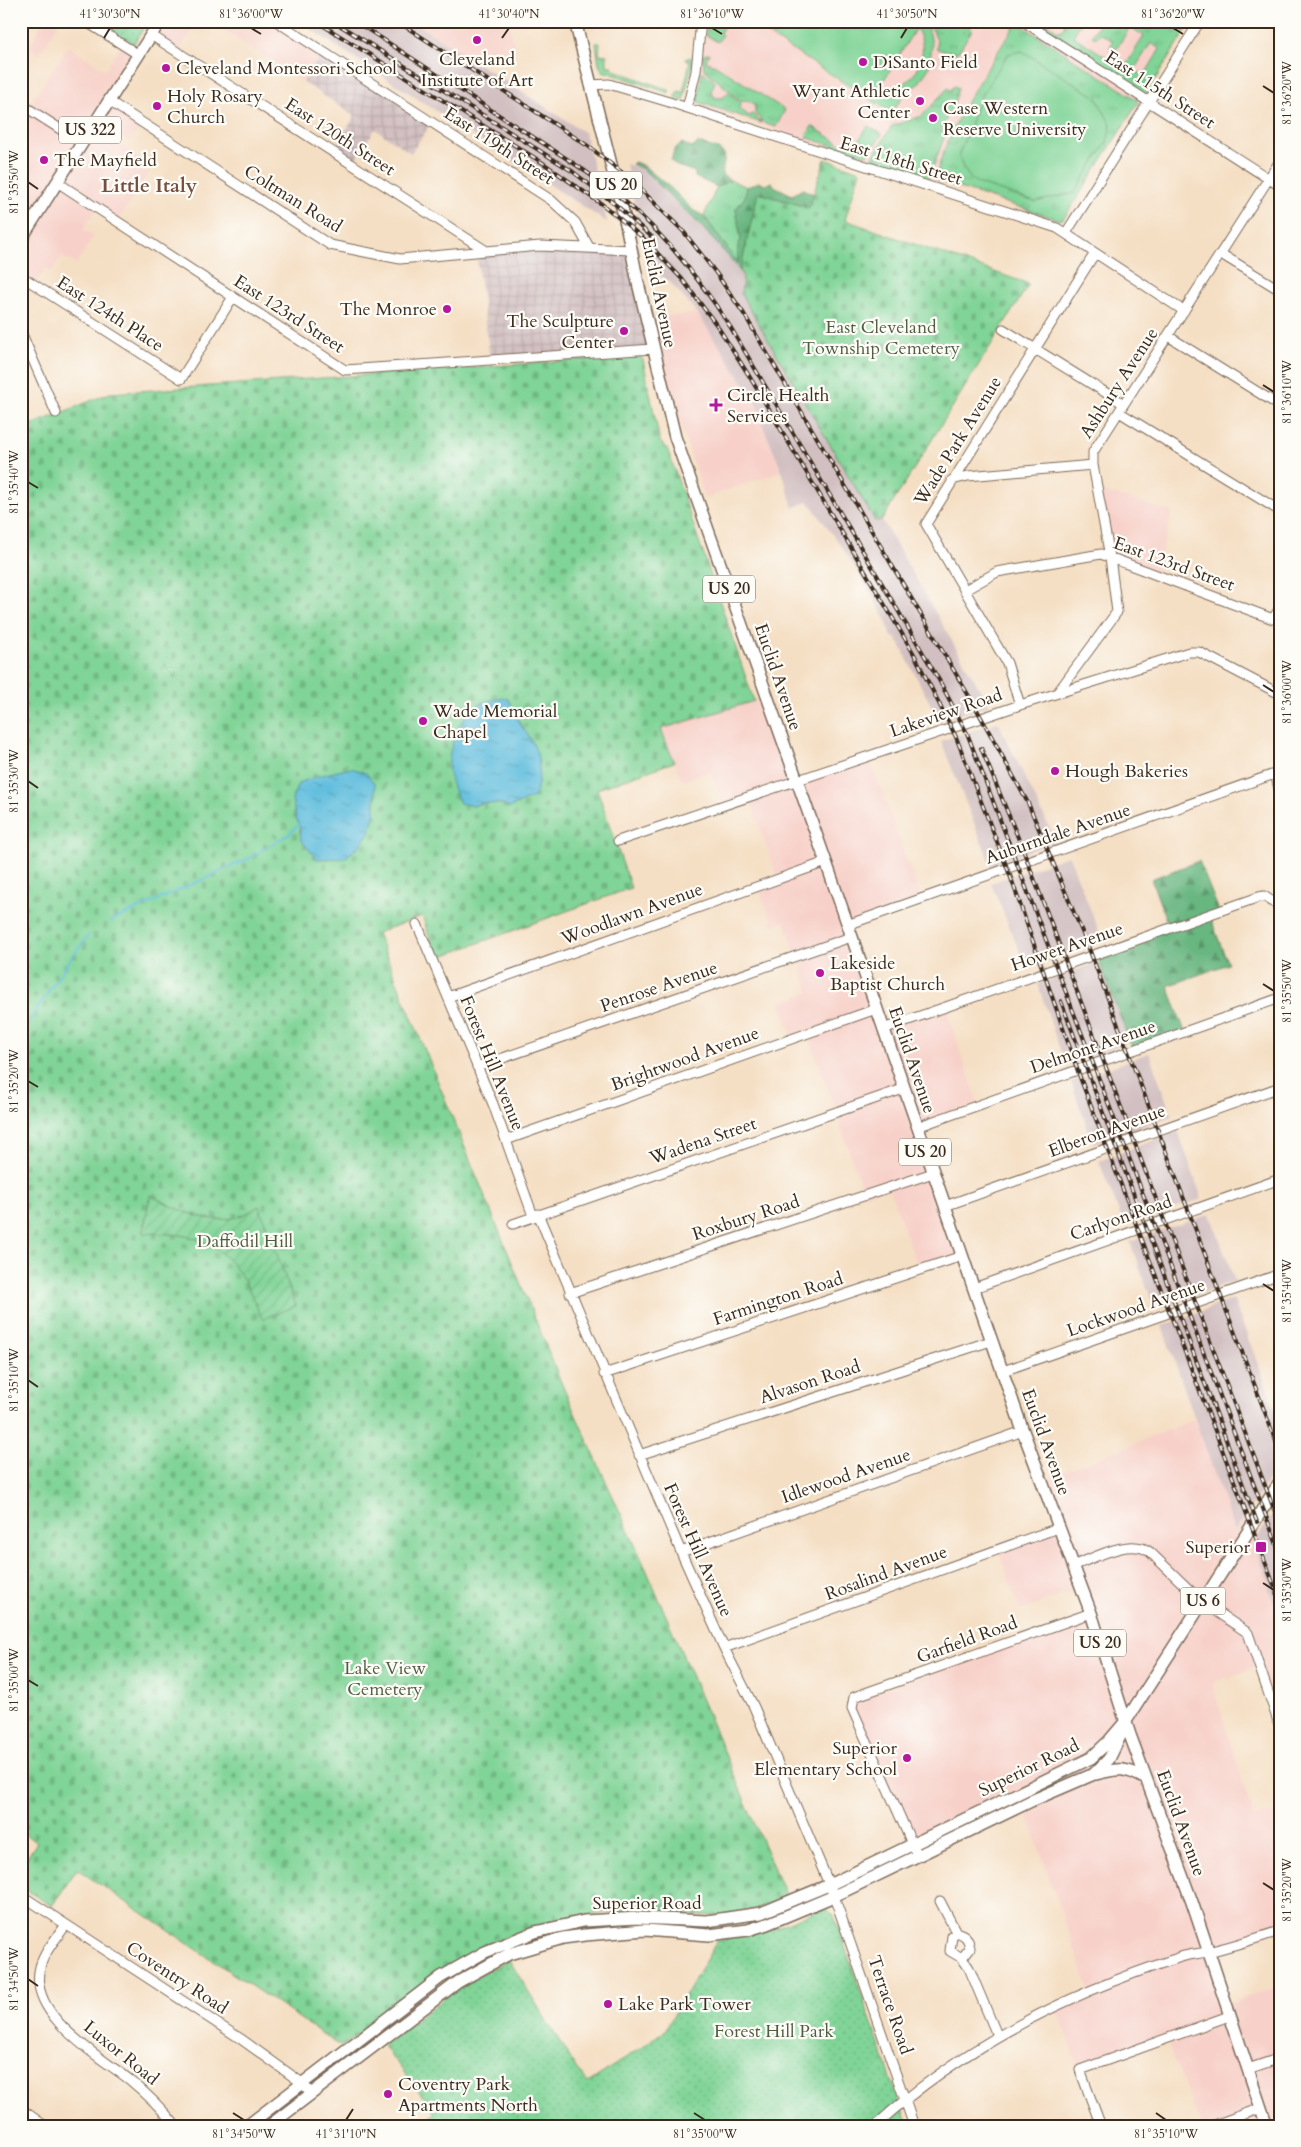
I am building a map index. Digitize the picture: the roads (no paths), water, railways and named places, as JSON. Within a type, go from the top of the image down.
[{"type":"main road","name":"US 322","points":[[21,239],[160,21]]},
{"type":"main road","name":"Euclid Avenue","points":[[575,21],[675,437],[826,862],[991,1341],[1058,1528],[1091,1613],[1126,1721],[1267,2126]]},
{"type":"main road","name":"US 6","points":[[1126,1721],[1280,1482]]},
{"type":"main road","name":"Superior Road","points":[[914,1849],[1094,1774],[1109,1759],[1126,1721]]},
{"type":"main road","name":"Superior Road","points":[[268,2126],[458,1982],[482,1968],[527,1948],[585,1935],[645,1930],[709,1935],[728,1934],[767,1924],[1085,1761],[1100,1751],[1126,1721]]},
{"type":"main road","points":[[1094,1774],[1115,1769],[1127,1769],[1146,1778]]},
{"type":"main road","name":"Superior Road","points":[[247,2126],[462,1964],[535,1932],[584,1921],[646,1918],[707,1921],[744,1917],[832,1890]]},
{"type":"main road","points":[[645,1930],[646,1918]]},
{"type":"street","points":[[85,21],[138,55]]},
{"type":"street","name":"East 119th Street","points":[[276,21],[551,200],[575,222],[589,247]]},
{"type":"street","points":[[687,108],[696,71],[701,21]]},
{"type":"street","name":"East 115th Street","points":[[1023,21],[1280,186]]},
{"type":"street","points":[[1066,233],[1200,21]]},
{"type":"street","name":"East 120th Street","points":[[151,35],[485,250]]},
{"type":"street","name":"East 118th Street","points":[[590,85],[609,84],[1058,228],[1184,311]]},
{"type":"street","name":"Coltman Road","points":[[109,101],[330,245],[400,259],[540,246],[631,250]]},
{"type":"street","points":[[21,104],[82,143]]},
{"type":"street","name":"Ashbury Avenue","points":[[1058,692],[1117,612],[1110,557],[1093,465],[1093,452],[1280,161]]},
{"type":"street","name":"East 123rd Street","points":[[57,182],[345,370],[653,349]]},
{"type":"street","name":"Wade Park Avenue","points":[[1020,705],[1007,663],[926,524],[1096,253]]},
{"type":"street","points":[[1221,254],[1280,290]]},
{"type":"street","name":"East 124th Place","points":[[21,276],[181,380],[233,297]]},
{"type":"street","points":[[1003,329],[1280,511]]},
{"type":"street","points":[[21,332],[56,413]]},
{"type":"street","points":[[1168,336],[1280,406]]},
{"type":"street","points":[[952,480],[968,476],[1093,465]]},
{"type":"street","name":"East 123rd Street","points":[[965,590],[997,572],[1101,554],[1273,619],[1280,608]]},
{"type":"street","name":"Lakeview Road","points":[[618,842],[1058,692],[1195,651],[1280,694]]},
{"type":"street","points":[[1277,773],[1280,792]]},
{"type":"street","name":"Auburndale Avenue","points":[[847,925],[1277,773]]},
{"type":"street","name":"Woodlawn Avenue","points":[[448,997],[826,862]]},
{"type":"street","name":"Hower Avenue","points":[[883,1029],[1262,896],[1280,906]]},
{"type":"street","name":"Forest Hill Avenue","points":[[417,924],[536,1215],[604,1374],[724,1648],[754,1707],[832,1890]]},
{"type":"street","name":"Penrose Avenue","points":[[477,1067],[851,936]]},
{"type":"street","name":"Delmont Avenue","points":[[917,1127],[1280,998]]},
{"type":"street","name":"Brightwood Avenue","points":[[506,1140],[876,1009]]},
{"type":"street","name":"Elberon Avenue","points":[[944,1206],[1280,1087]]},
{"type":"street","name":"Wadena Street","points":[[513,1224],[903,1089]]},
{"type":"street","name":"Roxbury Road","points":[[570,1293],[932,1173]]},
{"type":"street","name":"Carlyon Road","points":[[974,1288],[1280,1180]]},
{"type":"street","name":"Farmington Road","points":[[604,1374],[962,1256]]},
{"type":"street","name":"Lockwood Avenue","points":[[1003,1372],[1280,1274]]},
{"type":"street","name":"Alvason Road","points":[[639,1454],[991,1341]]},
{"type":"street","name":"Idlewood Avenue","points":[[681,1552],[1023,1431]]},
{"type":"street","name":"Rosalind Avenue","points":[[724,1648],[1058,1528]]},
{"type":"street","points":[[1073,1566],[1128,1546],[1140,1546],[1150,1552],[1202,1602],[1248,1633],[1280,1727]]},
{"type":"street","name":"Garfield Road","points":[[914,1849],[852,1708],[854,1697],[1091,1613]]},
{"type":"street","name":"Terrace Road","points":[[832,1890],[914,2126]]},
{"type":"street","name":"Coventry Road","points":[[21,1895],[241,2039],[302,2083],[311,2093]]},
{"type":"street","points":[[940,1901],[956,1932],[964,1934],[968,1939],[970,1948],[962,1958]]},
{"type":"street","points":[[584,1921],[585,1935]]},
{"type":"street","name":"Luxor Road","points":[[66,1925],[43,1959],[40,1967],[38,1988],[43,2000],[65,2028],[81,2044],[144,2092],[176,2126]]},
{"type":"street","points":[[875,2126],[905,2098],[997,2035],[1062,2002],[1183,1956],[1208,1952],[1280,1931]]},
{"type":"street","points":[[956,1932],[952,1936],[950,1951],[962,1958],[997,2035]]},
{"type":"street","points":[[1100,2126],[1080,2070],[1229,2016]]},
{"type":"street","points":[[1248,2069],[1280,2058]]},
{"type":"street","points":[[1212,2126],[1261,2108]]},
{"type":"street","points":[[21,2109],[45,2126]]},
{"type":"water","points":[[507,698],[519,722],[531,739],[539,762],[539,776],[535,796],[509,808],[501,804],[482,803],[473,806],[460,803],[451,781],[449,764],[452,744],[460,725],[466,716],[480,704]]},
{"type":"water","points":[[351,768],[366,773],[375,784],[375,812],[369,833],[359,846],[345,858],[317,859],[301,840],[292,799],[298,784],[317,776]]},
{"type":"waterway","points":[[111,921],[248,859],[289,834],[299,824]]},
{"type":"waterway","points":[[21,1028],[31,1018],[73,955],[89,935]]},
{"type":"railway","points":[[316,21],[543,163],[603,205],[642,237],[682,279],[718,327],[748,374],[914,654],[956,737],[1011,878],[1081,1080],[1280,1601]]},
{"type":"railway","points":[[333,21],[572,171],[616,205],[653,238]]},
{"type":"railway","points":[[355,21],[577,165],[623,200],[652,226],[677,253],[731,328],[939,680],[967,733],[1280,1553]]},
{"type":"railway","points":[[397,21],[588,146],[628,177],[683,231],[716,273],[744,314],[976,708],[1028,803],[1088,946],[1280,1452]]},
{"type":"railway","points":[[981,748],[1024,852],[1280,1525]]},
{"type":"railway","points":[[1061,1001],[1257,1522]]},
{"type":"place","name":"Cleveland Institute of Art","points":[[477,40]]},
{"type":"place","name":"DiSanto Field","points":[[863,62]]},
{"type":"place","name":"Cleveland Montessori School","points":[[166,68]]},
{"type":"place","name":"Wyant Athletic Center","points":[[920,101]]},
{"type":"place","name":"Holy Rosary Church","points":[[157,106]]},
{"type":"place","name":"Case Western Reserve University","points":[[933,118]]},
{"type":"place","name":"The Mayfield","points":[[44,160]]},
{"type":"place","name":"The Monroe","points":[[447,309]]},
{"type":"place","name":"The Sculpture Center","points":[[624,331]]},
{"type":"place","name":"Circle Health Services","points":[[716,405]]},
{"type":"place","name":"Wade Memorial Chapel","points":[[423,721]]},
{"type":"place","name":"Hough Bakeries","points":[[1055,771]]},
{"type":"place","name":"Lakeside Baptist Church","points":[[820,973]]},
{"type":"place","name":"Superior","points":[[1261,1547]]},
{"type":"place","name":"Superior Elementary School","points":[[907,1758]]},
{"type":"place","name":"Lake Park Tower","points":[[608,2004]]},
{"type":"place","name":"Coventry Park Apartments North","points":[[388,2094]]},
{"type":"district","name":"Little Italy","points":[[149,185]]},
{"type":"park label","name":"East Cleveland Township Cemetery","points":[[881,337]]},
{"type":"park label","name":"Daffodil Hill","points":[[245,1241]]},
{"type":"park label","name":"Lake View Cemetery","points":[[385,1678]]},
{"type":"park label","name":"Forest Hill Park","points":[[774,2031]]}]
